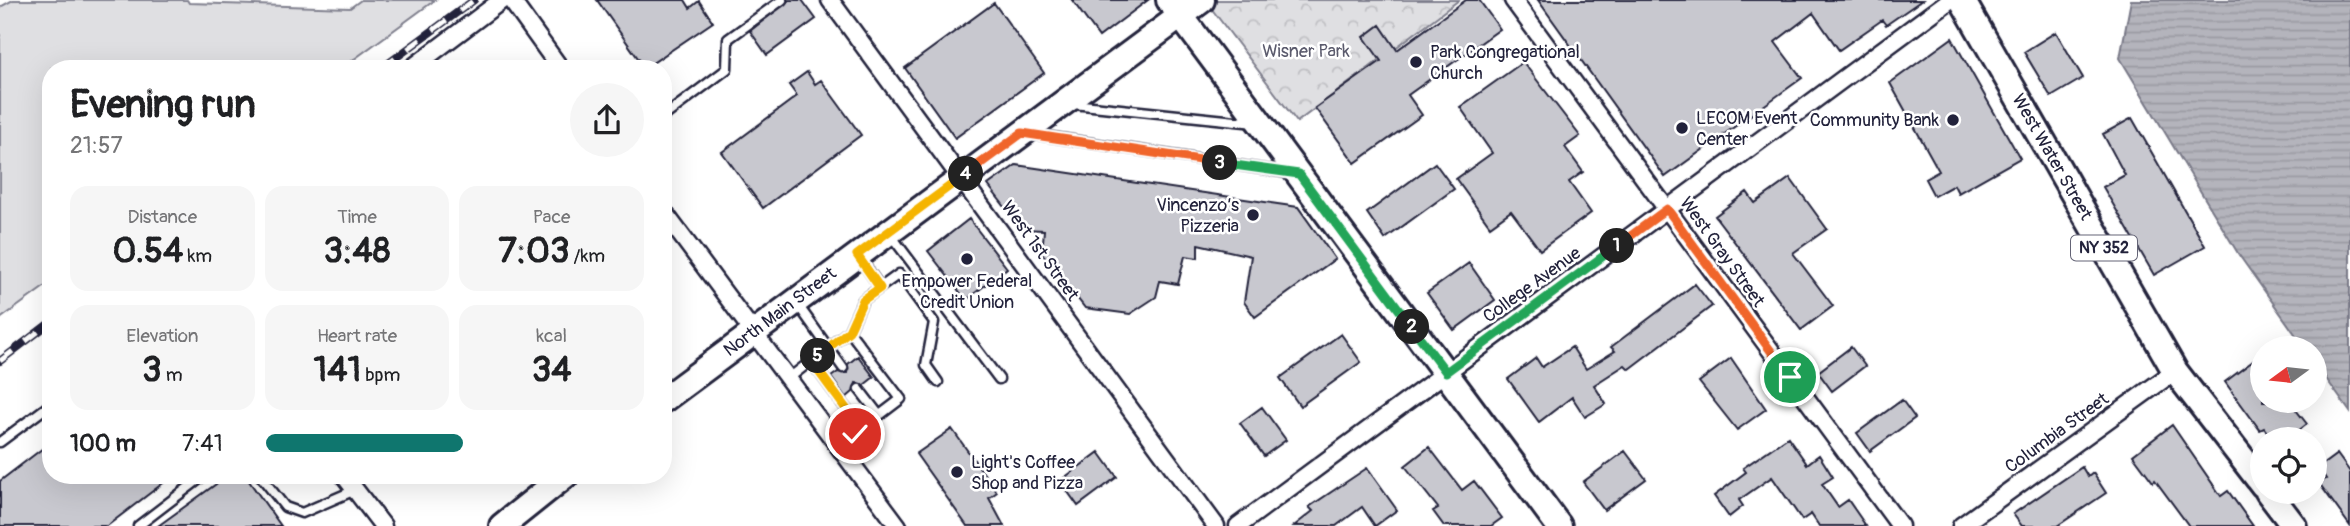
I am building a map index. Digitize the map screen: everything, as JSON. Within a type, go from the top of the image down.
[{"type":"main road","name":"North Main Street","points":[[672,393],[794,300],[1063,103],[1175,8],[1202,0]]},
{"type":"main road","name":"West Water Street","points":[[1962,0],[2175,371],[2250,468]]},
{"type":"main road","points":[[1175,8],[1559,526]]},
{"type":"main road","points":[[502,526],[554,484]]},
{"type":"main road","points":[[2277,504],[2294,526]]},
{"type":"street","points":[[423,60],[502,0]]},
{"type":"street","points":[[511,0],[552,60]]},
{"type":"street","name":"West 1st Street","points":[[830,0],[1216,526]]},
{"type":"street","name":"West Gray Street","points":[[1513,0],[1900,526]]},
{"type":"street","name":"College Avenue","points":[[1238,526],[1950,0]]},
{"type":"street","points":[[672,223],[751,333],[898,526]]},
{"type":"street","name":"Columbia Street","points":[[1961,526],[2175,371]]},
{"type":"street","points":[[350,484],[383,526]]},
{"type":"lane","points":[[672,110],[726,69],[728,39],[782,0]]},
{"type":"lane","points":[[1063,103],[1261,124]]},
{"type":"lane","points":[[1022,133],[1299,174]]},
{"type":"lane","points":[[889,232],[999,379]]},
{"type":"lane","points":[[857,255],[880,288]]},
{"type":"lane","points":[[787,380],[849,331],[863,300],[899,274],[934,322],[926,365],[938,382]]},
{"type":"lane","points":[[794,300],[843,368]]},
{"type":"lane","points":[[838,447],[901,399],[849,331]]},
{"type":"lane","points":[[811,361],[861,429]]},
{"type":"lane","points":[[859,388],[879,415]]},
{"type":"lane","points":[[0,442],[42,411]]},
{"type":"lane","points":[[138,526],[193,484]]},
{"type":"lane","points":[[267,484],[285,507],[302,513],[355,490]]},
{"type":"green space","points":[[13,0],[187,0],[189,3],[350,8],[361,0],[435,0],[353,60],[42,60],[42,289],[0,319],[0,7]]},
{"type":"green space","name":"Wisner Park","points":[[1205,0],[1459,0],[1297,122]]},
{"type":"shaded area","points":[[2131,0],[2350,0],[2350,412],[2328,381],[2328,336],[2296,336],[2239,255],[2120,58]]},
{"type":"building","points":[[597,0],[685,0],[690,8],[699,1],[713,22],[657,60],[639,60]]},
{"type":"building","points":[[789,0],[802,0],[816,19],[767,55],[750,31]]},
{"type":"building","points":[[1072,0],[1148,0],[1099,37]]},
{"type":"building","name":"Park Congregational Church","points":[[1466,0],[1479,0],[1500,29],[1408,95],[1422,115],[1355,163],[1315,108],[1381,61],[1364,37],[1380,25],[1397,50]]},
{"type":"building","name":"LECOM Event Center","points":[[1538,0],[1922,0],[1886,25],[1882,20],[1839,50],[1813,13],[1775,42],[1802,78],[1665,177]]},
{"type":"building","points":[[994,3],[1044,73],[955,138],[905,68]]},
{"type":"building","points":[[2056,32],[2083,78],[2051,97],[2024,52]]},
{"type":"building","points":[[1952,38],[2020,158],[1958,193],[1954,185],[1934,196],[1925,179],[1939,171],[1890,83]]},
{"type":"building","points":[[1523,62],[1580,136],[1565,147],[1583,172],[1569,182],[1591,213],[1540,250],[1511,211],[1490,226],[1456,179],[1492,153],[1460,107]]},
{"type":"building","points":[[807,72],[815,84],[821,80],[861,135],[763,208],[722,152],[797,96],[789,85]]},
{"type":"building","points":[[2132,118],[2205,246],[2154,275],[2103,187],[2125,175],[2103,134]]},
{"type":"building","points":[[1435,163],[1454,189],[1385,239],[1367,213]]},
{"type":"building","points":[[1016,165],[1298,207],[1335,259],[1255,317],[1244,302],[1251,256],[1198,244],[1198,258],[1185,256],[1178,284],[1160,281],[1156,297],[1130,314],[1085,308],[1042,253],[1044,230],[1022,229],[988,185]]},
{"type":"building","points":[[1790,178],[1827,229],[1793,253],[1833,306],[1801,330],[1715,216],[1747,192],[1755,203]]},
{"type":"building","name":"Empower Federal Credit Union","points":[[969,219],[1007,268],[966,300],[928,251]]},
{"type":"building","points":[[1469,263],[1495,300],[1454,330],[1427,293]]},
{"type":"building","points":[[1695,284],[1712,306],[1629,369],[1625,365],[1594,385],[1606,404],[1585,417],[1572,397],[1539,422],[1508,379],[1536,358],[1542,367],[1572,347],[1586,369],[1615,351],[1611,347]]},
{"type":"building","points":[[1341,334],[1361,362],[1300,406],[1280,378]]},
{"type":"building","points":[[1851,347],[1865,366],[1832,391],[1818,372]]},
{"type":"building","points":[[858,356],[874,377],[864,385],[856,383],[853,392],[846,398],[831,377],[838,372],[847,373],[848,364]]},
{"type":"building","points":[[1731,358],[1766,409],[1737,430],[1699,382]]},
{"type":"building","points":[[2250,363],[2250,413],[2298,413],[2307,424],[2303,427],[2258,427],[2225,382]]},
{"type":"building","points":[[1902,400],[1915,418],[1870,451],[1857,433]]},
{"type":"building","points":[[1262,407],[1286,440],[1264,456],[1240,423]]},
{"type":"building","points":[[2172,425],[2221,496],[2228,491],[2253,526],[2189,526],[2155,480],[2153,482],[2133,455]]},
{"type":"building","points":[[952,429],[997,492],[989,498],[1004,526],[967,526],[916,454]]},
{"type":"building","points":[[1788,437],[1807,464],[1819,455],[1833,477],[1822,484],[1838,507],[1848,500],[1866,526],[1819,526],[1811,514],[1802,520],[1772,477],[1739,500],[1743,506],[1729,517],[1714,496],[1746,472],[1743,468]]},
{"type":"building","points":[[1429,447],[1462,490],[1474,481],[1502,518],[1491,526],[1444,526],[1433,511],[1438,508],[1405,466]]},
{"type":"building","points":[[42,449],[42,484],[162,484],[107,526],[0,526],[0,481]]},
{"type":"building","points":[[1625,451],[1646,479],[1604,510],[1583,482]]},
{"type":"building","points":[[1099,452],[1117,477],[1078,506],[1060,481]]},
{"type":"building","points":[[2337,454],[2350,472],[2350,526],[2327,494],[2327,461]]},
{"type":"building","points":[[2082,467],[2088,477],[2093,473],[2106,493],[2057,526],[2022,526],[2013,514]]},
{"type":"building","points":[[1367,468],[1397,510],[1375,526],[1362,507],[1336,526],[1294,526],[1313,511],[1309,507]]},
{"type":"building","points":[[216,484],[251,484],[281,526],[158,526]]},
{"type":"railway","points":[[393,60],[474,0]]},
{"type":"railway","points":[[0,361],[42,329]]},
{"type":"place","name":"Park Congregational Church","points":[[1416,62]]},
{"type":"place","name":"Community Bank","points":[[1953,120]]},
{"type":"place","name":"LECOM Event Center","points":[[1682,128]]},
{"type":"place","name":"Vincenzo’s Pizzeria","points":[[1253,215]]},
{"type":"place","name":"Empower Federal Credit Union","points":[[967,259]]},
{"type":"place","name":"Light's Coffee Shop and Pizza","points":[[957,472]]},
{"type":"route","points":[[855,434],[861,429],[811,361],[849,331],[863,300],[880,288],[857,255],[1022,133],[1299,174],[1446,372],[1667,209],[1790,377]]}]
